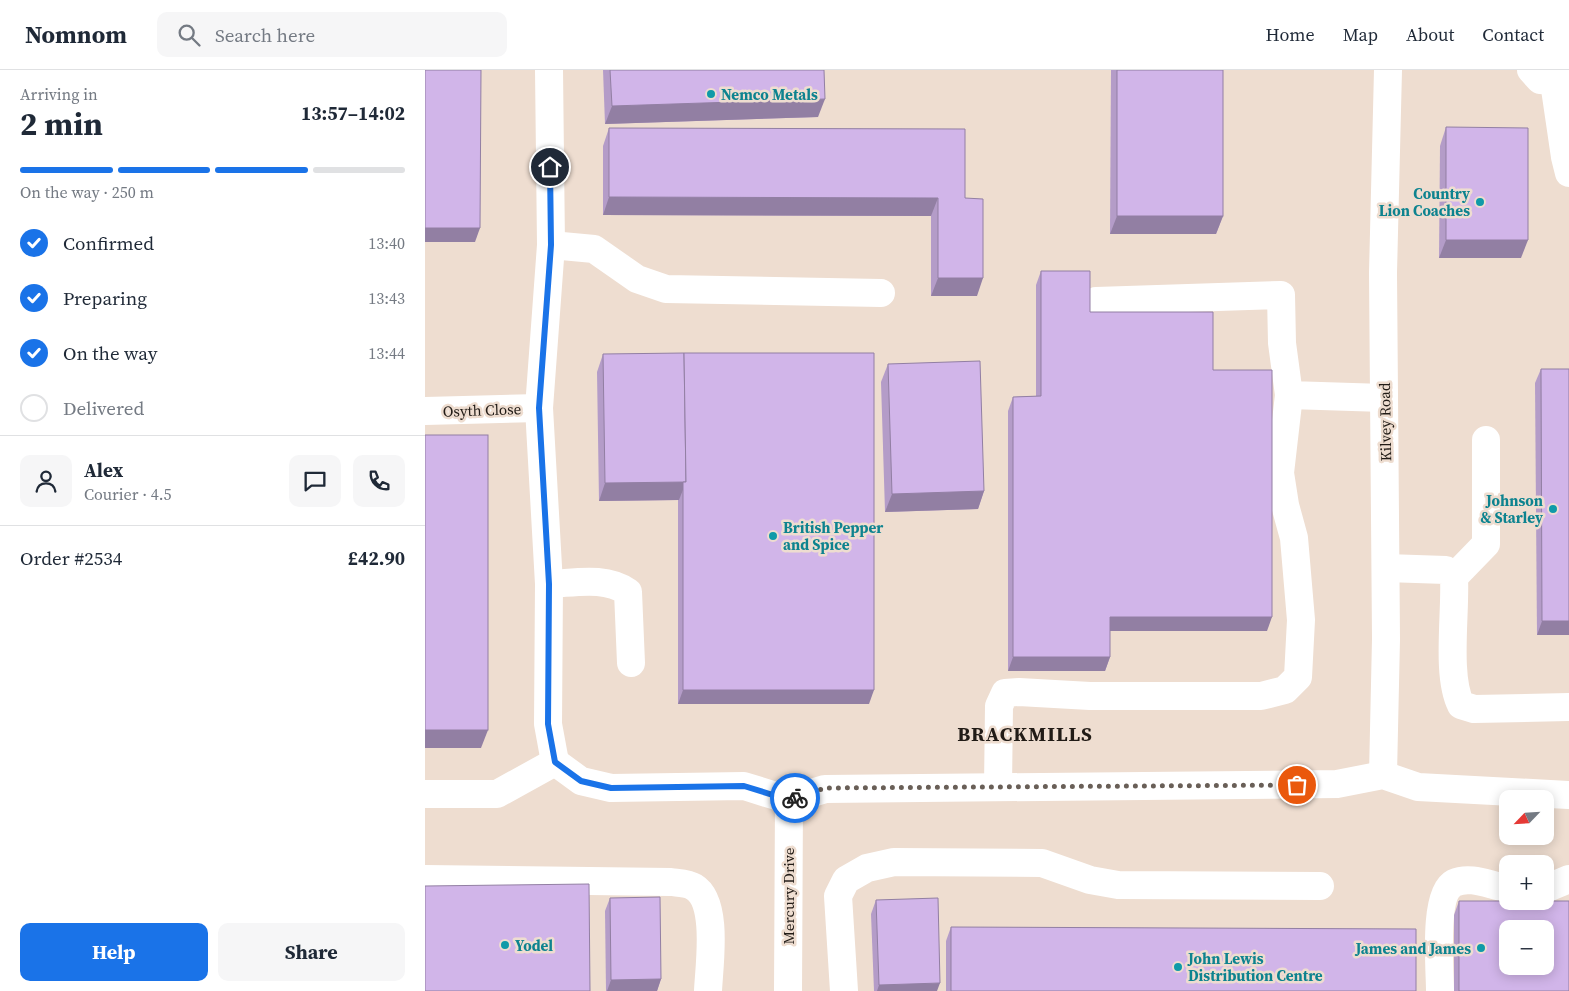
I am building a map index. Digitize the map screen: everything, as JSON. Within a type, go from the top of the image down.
[{"type":"street","points":[[549,70],[551,245],[539,408],[549,584],[548,724],[555,762],[581,781],[611,788],[744,786],[789,800],[825,788],[1337,784],[1383,775],[1418,787],[1569,795]]},
{"type":"street","name":"Kilvey Road","points":[[1383,775],[1386,568],[1383,274],[1388,70]]},
{"type":"street","points":[[1551,78],[1569,172]]},
{"type":"street","points":[[551,245],[594,249],[637,278],[666,288],[881,293]]},
{"type":"street","points":[[998,787],[999,706],[1005,693],[1090,696],[1261,696],[1285,690],[1298,677],[1301,620],[1294,538],[1285,505],[1280,473],[1289,395],[1282,343],[1281,295],[1096,301]]},
{"type":"street","points":[[1289,395],[1385,398]]},
{"type":"street","name":"Osyth Close","points":[[425,412],[539,408]]},
{"type":"street","points":[[1486,440],[1486,544],[1454,577],[1453,661],[1456,696],[1461,705],[1474,709],[1569,707]]},
{"type":"street","points":[[1386,568],[1446,570],[1454,577]]},
{"type":"street","points":[[549,584],[597,581],[617,585],[628,592],[631,663]]},
{"type":"street","points":[[425,794],[497,794],[555,762]]},
{"type":"street","name":"Mercury Drive","points":[[788,991],[789,800]]},
{"type":"street","points":[[844,991],[838,896],[846,880],[867,868],[894,862],[1042,863],[1090,880],[1118,885],[1319,886]]},
{"type":"street","points":[[1554,885],[1569,879]]},
{"type":"street","points":[[425,880],[671,882],[694,887],[706,900],[711,921],[709,991]]},
{"type":"street","points":[[1440,991],[1441,910],[1448,888],[1454,883],[1465,881],[1479,881],[1499,886]]},
{"type":"building","points":[[425,70],[481,70],[480,228],[425,228]]},
{"type":"building","name":"Nemco Metals","points":[[610,70],[824,70],[825,99],[612,106]]},
{"type":"building","points":[[1117,70],[1223,70],[1223,216],[1117,216]]},
{"type":"building","name":"Country Lion Coaches","points":[[1446,127],[1528,128],[1528,240],[1446,240]]},
{"type":"building","points":[[609,128],[965,129],[965,198],[983,199],[983,278],[938,278],[938,198],[609,197]]},
{"type":"building","points":[[1041,271],[1090,271],[1090,312],[1213,312],[1213,370],[1272,370],[1272,617],[1110,617],[1110,657],[1013,657],[1013,397],[1041,396]]},
{"type":"building","points":[[684,353],[686,482],[605,483],[603,354]]},
{"type":"building","name":"British Pepper and Spice","points":[[684,353],[874,353],[874,690],[683,690],[683,482],[686,482]]},
{"type":"building","points":[[980,361],[984,491],[892,494],[888,364]]},
{"type":"building","name":"Johnson & Starley","points":[[1541,369],[1569,369],[1569,621],[1542,621]]},
{"type":"building","points":[[425,435],[488,435],[488,730],[425,730]]},
{"type":"building","name":"Yodel","points":[[589,884],[590,991],[425,991],[425,886]]},
{"type":"building","points":[[660,897],[661,979],[611,980],[610,898]]},
{"type":"building","points":[[938,898],[940,983],[879,985],[876,900]]},
{"type":"building","name":"James and James","points":[[1459,901],[1499,901],[1499,910],[1554,910],[1554,901],[1569,901],[1569,991],[1459,991]]},
{"type":"building","name":"John Lewis Distribution Centre","points":[[951,927],[1416,929],[1416,991],[951,991]]},
{"type":"way so far","points":[[795,798],[825,788],[1297,785]]},
{"type":"place","name":"Nemco Metals","points":[[711,94]]},
{"type":"place","name":"Country Lion Coaches","points":[[1480,202]]},
{"type":"place","name":"Johnson & Starley","points":[[1553,509]]},
{"type":"place","name":"British Pepper and Spice","points":[[773,536]]},
{"type":"place","name":"Yodel","points":[[505,945]]},
{"type":"place","name":"James and James","points":[[1481,948]]},
{"type":"place","name":"John Lewis Distribution Centre","points":[[1178,967]]},
{"type":"district","name":"BRACKMILLS","points":[[1025,734]]},
{"type":"route","points":[[550,167],[551,245],[539,408],[549,584],[548,724],[555,762],[581,781],[611,788],[744,786],[789,800],[795,798]]}]
